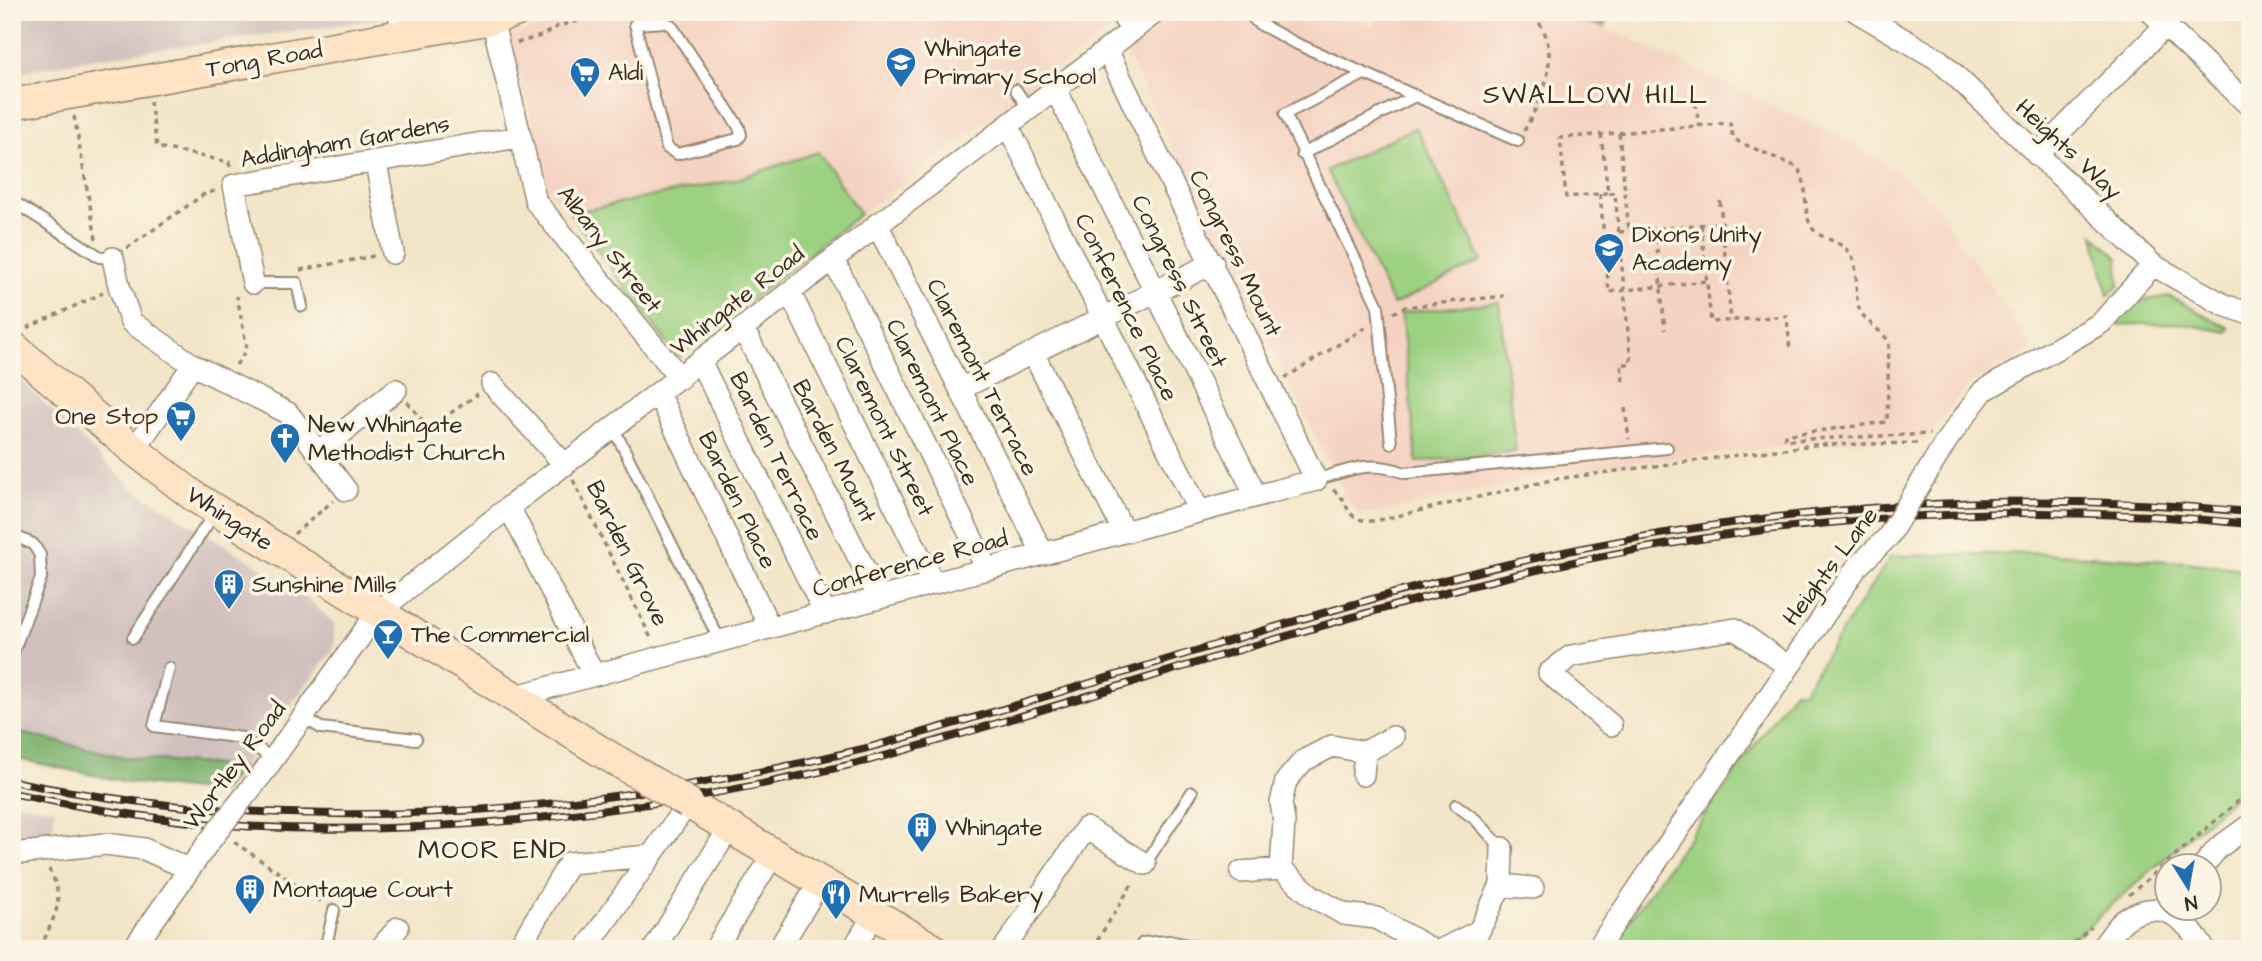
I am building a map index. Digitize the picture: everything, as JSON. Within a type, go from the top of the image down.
[{"type":"street","points":[[1120,12],[1132,31]]},
{"type":"street","name":"Whingate Road","points":[[377,613],[877,224],[1156,12]]},
{"type":"street","name":"Heights Way","points":[[1857,12],[1939,60],[2153,265],[2224,305],[2250,314]]},
{"type":"street","points":[[2036,155],[2158,19],[2250,106]]},
{"type":"street","name":"Tong Road","points":[[12,104],[146,80],[401,24],[502,26]]},
{"type":"street","name":"Albany Street","points":[[502,26],[519,137],[536,202],[680,378]]},
{"type":"street","name":"Congress Mount","points":[[1107,50],[1317,480]]},
{"type":"street","name":"Congress Street","points":[[1056,90],[1256,496]]},
{"type":"street","name":"Conference Place","points":[[1008,125],[1199,511]]},
{"type":"street","name":"Addingham Gardens","points":[[253,283],[234,185],[519,137]]},
{"type":"street","points":[[376,163],[393,253]]},
{"type":"street","name":"Claremont Terrace","points":[[877,224],[1043,554]]},
{"type":"street","points":[[113,258],[118,286],[131,321],[193,365],[288,412],[346,490]]},
{"type":"street","name":"Claremont Place","points":[[833,259],[987,569]]},
{"type":"street","points":[[960,389],[1213,263]]},
{"type":"street","name":"Heights Lane","points":[[1597,949],[1857,567],[1888,537],[1947,440],[1983,391],[2101,323],[2153,265]]},
{"type":"street","name":"Claremont Street","points":[[790,293],[933,583]]},
{"type":"street","name":"Barden Mount","points":[[743,328],[879,598]]},
{"type":"street","name":"Whingate","points":[[18,337],[134,450],[216,510],[377,613],[517,696],[600,751],[931,948]]},
{"type":"street","points":[[1033,353],[1124,532]]},
{"type":"street","name":"Barden Terrace","points":[[700,361],[825,613]]},
{"type":"street","points":[[134,450],[193,365]]},
{"type":"street","points":[[492,384],[565,465]]},
{"type":"street","points":[[318,452],[396,390]]},
{"type":"street","name":"Barden Place","points":[[659,395],[770,628]]},
{"type":"street","name":"Conference Road","points":[[517,696],[1317,480]]},
{"type":"street","points":[[509,508],[594,676]]},
{"type":"street","name":"Wortley Road","points":[[132,949],[189,869],[270,764],[377,613]]},
{"type":"street","points":[[1611,725],[1549,673],[1571,656],[1735,629],[1789,667]]},
{"type":"street","points":[[1280,869],[1284,821],[1281,803],[1286,781],[1303,761],[1332,746],[1365,752],[1393,737]]},
{"type":"street","points":[[1363,775],[1365,752]]},
{"type":"street","points":[[586,949],[688,803]]},
{"type":"street","points":[[2215,852],[2250,825]]},
{"type":"street","points":[[654,949],[730,827]]},
{"type":"street","points":[[1004,949],[1086,828],[1145,864]]},
{"type":"street","points":[[12,854],[106,844],[144,849],[189,869]]},
{"type":"street","points":[[1443,949],[1479,931],[1501,884],[1502,848]]},
{"type":"street","points":[[715,949],[773,855]]},
{"type":"street","points":[[518,949],[569,863],[650,856]]},
{"type":"street","points":[[1241,872],[1280,869],[1312,896],[1344,914],[1376,918],[1431,949]]},
{"type":"street","points":[[779,949],[819,883]]},
{"type":"street","points":[[1501,884],[1533,888]]},
{"type":"street","points":[[2101,949],[2130,916],[2154,910]]},
{"type":"street","points":[[853,949],[874,915]]},
{"type":"street","points":[[2182,922],[2204,949]]},
{"type":"street","points":[[380,949],[398,928]]},
{"type":"lane","points":[[1247,12],[1258,23],[1293,43],[1518,141]]},
{"type":"lane","points":[[633,18],[671,25],[739,127],[741,135],[738,139],[677,154],[667,148],[633,18]]},
{"type":"lane","points":[[1364,74],[1284,114],[1378,306],[1391,443]]},
{"type":"lane","points":[[1016,90],[1029,110]]},
{"type":"lane","points":[[1302,154],[1415,96]]},
{"type":"lane","points":[[12,204],[17,204],[100,257],[113,258]]},
{"type":"lane","points":[[253,283],[297,283],[302,306]]},
{"type":"lane","points":[[614,429],[720,641]]},
{"type":"lane","points":[[1317,480],[1351,469],[1382,465],[1405,473],[1667,448]]},
{"type":"lane","points":[[133,638],[216,510]]},
{"type":"lane","points":[[12,535],[33,544],[42,564],[41,578],[12,655]]},
{"type":"lane","points":[[169,668],[154,726],[242,738],[270,764]]},
{"type":"lane","points":[[303,716],[321,729],[416,739]]},
{"type":"lane","points":[[1145,864],[1192,792]]},
{"type":"lane","points":[[1456,805],[1476,820],[1502,848]]},
{"type":"lane","points":[[334,910],[327,941],[337,949]]},
{"type":"lane","points":[[1139,949],[1143,943],[1169,941],[1208,949]]},
{"type":"path","points":[[502,26],[541,37],[558,26],[614,12]]},
{"type":"path","points":[[1518,141],[1545,88],[1550,56],[1545,33],[1535,12]]},
{"type":"path","points":[[69,93],[96,241],[113,258],[203,195],[234,185],[229,162],[158,147],[146,80]]},
{"type":"path","points":[[1693,83],[1699,126]]},
{"type":"path","points":[[1317,480],[1338,494],[1348,513],[1358,521],[1375,522],[1556,479],[1814,445],[1930,443],[1936,434],[1785,440],[1785,435],[1887,422],[1889,342],[1863,317],[1858,305],[1853,256],[1846,248],[1814,231],[1809,222],[1803,180],[1797,166],[1740,142],[1734,137],[1730,122],[1560,138],[1566,197],[1615,193],[1632,364],[1621,364],[1623,381]]},
{"type":"path","points":[[1619,133],[1629,231]]},
{"type":"path","points":[[1601,134],[1608,193]]},
{"type":"path","points":[[1601,194],[1609,292],[1707,281]]},
{"type":"path","points":[[1720,201],[1731,321]]},
{"type":"path","points":[[1619,232],[1722,223]]},
{"type":"path","points":[[1701,225],[1711,323],[1787,316],[1790,352]]},
{"type":"path","points":[[1655,229],[1665,330]]},
{"type":"path","points":[[297,283],[300,268],[393,253]]},
{"type":"path","points":[[226,382],[247,349],[236,287],[253,283]]},
{"type":"path","points":[[18,337],[118,286]]},
{"type":"path","points":[[396,390],[429,428],[492,384]]},
{"type":"path","points":[[1625,408],[1630,452]]},
{"type":"path","name":"Barden Grove","points":[[565,465],[660,657]]},
{"type":"path","points":[[276,548],[346,490]]},
{"type":"path","points":[[2124,899],[2250,791]]},
{"type":"path","points":[[213,837],[334,910]]},
{"type":"path","points":[[41,949],[60,902],[59,890],[46,863],[44,851]]},
{"type":"path","points":[[1092,949],[1145,864]]},
{"type":"path","points":[[2067,949],[2092,926]]},
{"type":"shaded area","points":[[12,12],[432,12],[95,58],[12,73]]},
{"type":"shaded area","points":[[586,12],[1106,12],[1115,26],[860,214],[818,152],[734,180],[570,213],[550,193],[510,36]]},
{"type":"shaded area","name":"Dixons Unity Academy","points":[[1180,12],[1349,12],[1372,27],[1380,12],[1549,12],[1605,27],[1852,143],[1888,166],[1933,202],[2033,348],[1970,383],[1925,439],[1813,443],[1632,463],[1555,474],[1378,513],[1360,513],[1347,500],[1126,52]]},
{"type":"shaded area","points":[[12,372],[133,489],[298,590],[334,623],[334,649],[242,767],[124,757],[12,731]]},
{"type":"shaded area","points":[[12,802],[55,809],[52,831],[44,843],[12,845]]},
{"type":"green space","points":[[1549,12],[1606,12],[1605,27]]},
{"type":"green space","points":[[1416,127],[1482,261],[1393,305],[1327,170]]},
{"type":"green space","points":[[818,152],[860,214],[678,358],[570,213],[734,180]]},
{"type":"green space","points":[[2094,235],[2118,258],[2119,285],[2108,295]]},
{"type":"green space","points":[[2169,296],[2229,328],[2227,332],[2178,323],[2114,325],[2135,302]]},
{"type":"green space","points":[[1499,302],[1516,451],[1417,462],[1401,313]]},
{"type":"green space","points":[[2038,553],[2186,562],[2250,570],[2250,783],[2172,852],[2154,852],[2154,868],[2062,949],[1609,949],[1794,690],[1803,691],[1891,556]]},
{"type":"green space","points":[[12,731],[124,757],[242,767],[221,793],[127,782],[12,758]]},
{"type":"railway","points":[[12,781],[119,799],[226,810],[333,814],[441,812],[548,804],[656,790],[867,748],[1428,584],[1600,545],[1692,529],[1784,516],[1970,503],[2064,502],[2250,512]]},
{"type":"railway","points":[[12,793],[162,819],[293,828],[459,825],[543,818],[710,794],[870,760],[1430,596],[1602,556],[1693,540],[1878,519],[1971,514],[2157,516],[2250,524]]},
{"type":"place","name":"Whingate Primary School","points":[[901,89]]},
{"type":"place","name":"Aldi","points":[[585,99]]},
{"type":"place","name":"Dixons Unity Academy","points":[[1609,275]]},
{"type":"place","name":"One Stop","points":[[181,443]]},
{"type":"place","name":"New Whingate Methodist Church","points":[[285,465]]},
{"type":"place","name":"Sunshine Mills","points":[[229,611]]},
{"type":"place","name":"The Commercial","points":[[388,661]]},
{"type":"place","name":"Whingate","points":[[922,854]]},
{"type":"place","name":"Montague Court","points":[[250,916]]},
{"type":"place","name":"Murrells Bakery","points":[[836,921]]},
{"type":"district","name":"SWALLOW HILL","points":[[1596,94]]},
{"type":"district","name":"MOOR END","points":[[493,849]]}]
